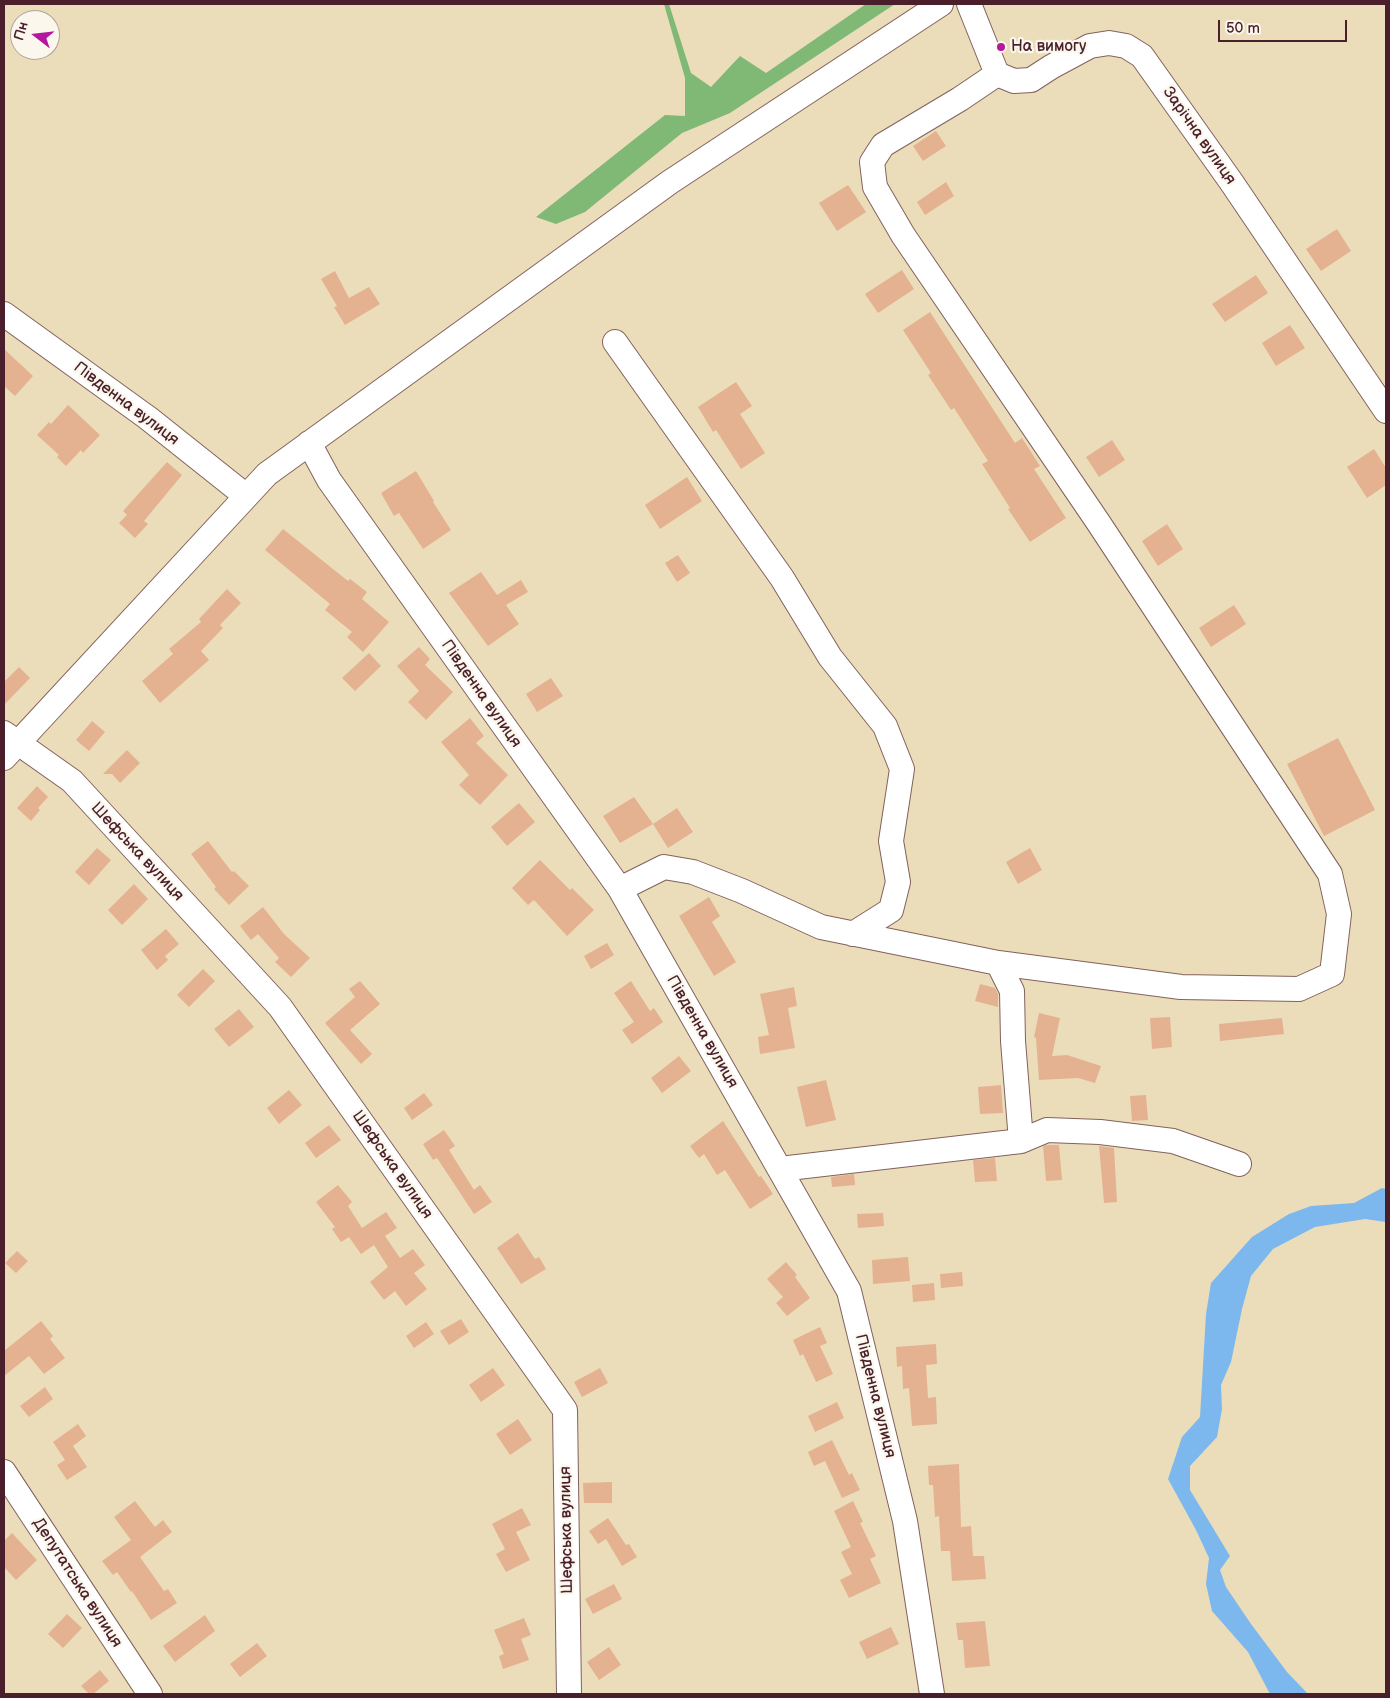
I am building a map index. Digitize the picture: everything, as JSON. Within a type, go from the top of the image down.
[{"type":"street","points":[[8,745],[267,474],[670,182],[941,4]]},
{"type":"street","points":[[620,889],[664,867],[693,872],[742,891],[821,927],[998,963],[1180,987],[1299,989],[1332,974],[1339,914],[1330,874],[1098,522],[903,236],[875,187],[872,162],[883,144],[960,99],[997,74],[969,4]]},
{"type":"street","name":"Зарічна вулиця","points":[[997,74],[1014,81],[1031,80],[1050,67],[1090,46],[1109,43],[1126,46],[1142,56],[1232,183],[1386,411]]},
{"type":"street","name":"Південна вулиця","points":[[4,314],[148,418],[246,496]]},
{"type":"street","points":[[615,342],[782,578],[830,657],[886,726],[902,769],[892,841],[898,882],[891,910],[853,934]]},
{"type":"street","name":"Південна вулиця","points":[[309,443],[329,480],[620,889],[849,1291],[905,1521],[932,1694]]},
{"type":"street","name":"Шефська вулиця","points":[[8,745],[72,781],[280,1007],[565,1410],[569,1694]]},
{"type":"street","points":[[998,963],[1012,991],[1021,1141]]},
{"type":"street","points":[[780,1169],[1021,1141],[1047,1130],[1100,1132],[1174,1141],[1239,1164]]},
{"type":"street","name":"Депутатська вулиця","points":[[4,1472],[150,1694]]},
{"type":"green space","points":[[664,4],[669,4],[691,73],[711,87],[740,56],[766,73],[866,4],[895,4],[730,113],[682,133],[585,212],[556,224],[536,217],[665,115],[685,116],[685,78]]},
{"type":"water","points":[[1382,1188],[1386,1189],[1386,1222],[1365,1219],[1315,1227],[1273,1249],[1251,1276],[1231,1362],[1221,1385],[1222,1409],[1217,1437],[1190,1466],[1190,1490],[1230,1556],[1220,1570],[1226,1587],[1287,1672],[1308,1694],[1270,1694],[1248,1652],[1212,1611],[1206,1584],[1209,1558],[1168,1479],[1182,1437],[1200,1417],[1206,1314],[1211,1283],[1252,1237],[1289,1214],[1311,1206],[1354,1203]]},
{"type":"building","points":[[936,131],[946,146],[923,161],[913,146]]},
{"type":"building","points":[[946,182],[954,196],[925,215],[917,202]]},
{"type":"building","points":[[848,185],[866,212],[837,231],[819,203]]},
{"type":"building","points":[[1337,229],[1351,251],[1321,271],[1306,249]]},
{"type":"building","points":[[902,270],[914,289],[878,313],[865,294]]},
{"type":"building","points":[[335,271],[349,298],[369,287],[380,304],[345,325],[334,307],[337,306],[321,279]]},
{"type":"building","points":[[1256,275],[1268,293],[1225,322],[1212,304]]},
{"type":"building","points":[[930,312],[1015,443],[1022,438],[1040,466],[1034,469],[1066,518],[1030,542],[982,464],[988,461],[954,408],[951,410],[928,375],[931,373],[903,330]]},
{"type":"building","points":[[1290,325],[1305,348],[1276,366],[1262,343]]},
{"type":"building","points":[[4,349],[33,376],[15,396],[4,386]]},
{"type":"building","points":[[736,382],[752,406],[740,414],[765,453],[741,469],[716,430],[713,432],[698,407]]},
{"type":"building","points":[[68,405],[100,435],[83,453],[81,450],[66,466],[57,457],[59,455],[37,435],[49,422],[51,424]]},
{"type":"building","points":[[1112,440],[1125,460],[1099,477],[1086,457]]},
{"type":"building","points":[[1374,449],[1386,468],[1386,485],[1367,498],[1347,467]]},
{"type":"building","points":[[167,462],[182,475],[144,521],[148,524],[135,538],[119,523],[127,515],[123,511]]},
{"type":"building","points":[[416,471],[451,530],[423,549],[399,513],[394,516],[381,493]]},
{"type":"building","points":[[687,477],[702,501],[660,529],[645,505]]},
{"type":"building","points":[[1167,524],[1183,549],[1158,566],[1142,541]]},
{"type":"building","points":[[283,529],[348,581],[350,579],[367,592],[362,599],[389,622],[363,652],[347,637],[352,632],[325,610],[330,604],[265,550]]},
{"type":"building","points":[[678,555],[690,573],[677,582],[665,563]]},
{"type":"building","points":[[481,572],[497,595],[521,580],[528,592],[506,605],[519,624],[488,646],[449,593]]},
{"type":"building","points":[[227,589],[241,603],[220,625],[223,628],[201,651],[209,660],[160,703],[142,681],[173,654],[169,649],[201,622],[199,619]]},
{"type":"building","points":[[1234,605],[1246,624],[1211,647],[1199,628]]},
{"type":"building","points":[[419,647],[430,659],[425,665],[453,692],[426,720],[408,702],[419,691],[397,666]]},
{"type":"building","points":[[369,653],[381,666],[355,691],[342,678]]},
{"type":"building","points":[[19,667],[30,678],[4,705],[4,682]]},
{"type":"building","points":[[551,678],[563,696],[537,712],[526,694]]},
{"type":"building","points":[[470,718],[484,736],[476,743],[508,775],[480,805],[459,785],[469,775],[441,742]]},
{"type":"building","points":[[92,721],[105,732],[89,751],[76,740]]},
{"type":"building","points":[[1338,738],[1375,810],[1324,836],[1287,764]]},
{"type":"building","points":[[127,750],[140,763],[120,783],[112,774],[103,774]]},
{"type":"building","points":[[37,786],[48,797],[38,808],[40,810],[31,821],[17,808]]},
{"type":"building","points":[[634,797],[653,824],[620,843],[603,816]]},
{"type":"building","points":[[519,803],[535,822],[507,846],[491,827]]},
{"type":"building","points":[[677,808],[693,832],[668,848],[653,824]]},
{"type":"building","points":[[208,841],[232,872],[234,871],[249,886],[229,905],[214,889],[216,887],[191,854]]},
{"type":"building","points":[[97,848],[111,860],[89,885],[75,872]]},
{"type":"building","points":[[1030,848],[1042,870],[1018,884],[1006,862]]},
{"type":"building","points":[[540,860],[570,890],[572,888],[594,910],[567,936],[534,900],[528,905],[512,888]]},
{"type":"building","points":[[134,884],[148,899],[122,925],[108,910]]},
{"type":"building","points":[[709,897],[720,916],[712,922],[736,962],[714,976],[679,916]]},
{"type":"building","points":[[263,907],[284,934],[310,958],[291,977],[275,962],[279,958],[258,934],[251,940],[240,926]]},
{"type":"building","points":[[166,929],[179,944],[165,956],[168,960],[157,970],[141,950]]},
{"type":"building","points":[[607,943],[614,955],[591,969],[584,956]]},
{"type":"building","points":[[203,969],[215,981],[189,1007],[177,995]]},
{"type":"building","points":[[360,981],[380,1004],[350,1030],[372,1054],[361,1064],[325,1023],[355,997],[349,989]]},
{"type":"building","points":[[631,981],[650,1011],[654,1008],[663,1022],[632,1044],[622,1030],[634,1022],[614,993]]},
{"type":"building","points":[[980,984],[995,988],[998,994],[998,1007],[975,1001]]},
{"type":"building","points":[[794,987],[797,1006],[788,1008],[795,1048],[760,1054],[758,1037],[769,1035],[760,994]]},
{"type":"building","points":[[239,1009],[254,1027],[229,1047],[214,1029]]},
{"type":"building","points":[[1039,1013],[1060,1018],[1052,1056],[1067,1055],[1101,1066],[1095,1083],[1078,1078],[1039,1080],[1036,1038],[1034,1037]]},
{"type":"building","points":[[1170,1017],[1172,1047],[1152,1049],[1150,1018]]},
{"type":"building","points":[[1282,1018],[1284,1034],[1220,1041],[1219,1024]]},
{"type":"building","points":[[679,1056],[691,1071],[662,1093],[651,1078]]},
{"type":"building","points":[[826,1080],[836,1120],[806,1127],[797,1087]]},
{"type":"building","points":[[1001,1085],[1003,1113],[980,1114],[978,1087]]},
{"type":"building","points":[[289,1090],[302,1105],[279,1124],[267,1108]]},
{"type":"building","points":[[424,1093],[433,1105],[412,1120],[404,1108]]},
{"type":"building","points":[[1146,1095],[1148,1120],[1132,1121],[1130,1096]]},
{"type":"building","points":[[723,1121],[759,1177],[761,1176],[773,1194],[750,1209],[725,1170],[717,1175],[704,1154],[699,1158],[690,1146]]},
{"type":"building","points":[[329,1125],[341,1140],[316,1158],[305,1143]]},
{"type":"building","points":[[444,1130],[455,1146],[449,1150],[474,1190],[480,1185],[492,1202],[474,1214],[437,1158],[433,1160],[423,1144]]},
{"type":"building","points":[[1059,1145],[1062,1180],[1046,1181],[1043,1146]]},
{"type":"building","points":[[1099,1146],[1114,1148],[1117,1202],[1104,1203]]},
{"type":"building","points":[[995,1158],[997,1181],[975,1182],[973,1160]]},
{"type":"building","points":[[854,1174],[855,1185],[832,1187],[831,1177]]},
{"type":"building","points":[[338,1185],[352,1202],[348,1206],[362,1228],[386,1212],[397,1228],[385,1236],[400,1258],[413,1249],[425,1265],[414,1273],[427,1289],[406,1306],[395,1291],[384,1300],[370,1282],[388,1267],[374,1245],[361,1254],[349,1237],[341,1242],[332,1229],[335,1227],[316,1202]]},
{"type":"building","points":[[883,1213],[884,1226],[858,1228],[857,1214]]},
{"type":"building","points":[[518,1233],[535,1259],[539,1257],[546,1269],[521,1284],[497,1248]]},
{"type":"building","points":[[17,1251],[28,1261],[16,1273],[5,1263]]},
{"type":"building","points":[[908,1257],[910,1281],[873,1284],[872,1260]]},
{"type":"building","points":[[786,1262],[797,1275],[795,1277],[810,1298],[787,1316],[776,1303],[783,1297],[767,1279]]},
{"type":"building","points":[[962,1272],[963,1286],[941,1288],[940,1274]]},
{"type":"building","points":[[934,1283],[935,1300],[913,1302],[912,1285]]},
{"type":"building","points":[[461,1319],[469,1332],[449,1345],[440,1331]]},
{"type":"building","points":[[41,1321],[53,1336],[50,1339],[65,1358],[44,1374],[29,1356],[4,1376],[4,1351]]},
{"type":"building","points":[[426,1322],[434,1334],[414,1348],[406,1336]]},
{"type":"building","points":[[820,1327],[827,1343],[820,1346],[833,1374],[816,1382],[803,1354],[800,1356],[793,1340]]},
{"type":"building","points":[[936,1344],[937,1364],[926,1365],[928,1398],[936,1397],[937,1424],[912,1426],[909,1388],[903,1389],[902,1366],[897,1367],[896,1347]]},
{"type":"building","points":[[493,1368],[505,1385],[481,1402],[469,1385]]},
{"type":"building","points":[[600,1368],[608,1383],[582,1397],[574,1382]]},
{"type":"building","points":[[45,1387],[53,1399],[29,1417],[20,1406]]},
{"type":"building","points":[[837,1402],[844,1418],[815,1432],[808,1416]]},
{"type":"building","points":[[518,1419],[532,1440],[510,1455],[496,1434]]},
{"type":"building","points":[[78,1424],[86,1436],[73,1446],[87,1467],[67,1480],[57,1465],[65,1460],[53,1442]]},
{"type":"building","points":[[832,1440],[849,1475],[852,1473],[860,1490],[842,1498],[825,1461],[814,1466],[808,1452]]},
{"type":"building","points":[[959,1464],[961,1527],[971,1526],[973,1556],[984,1556],[986,1579],[952,1581],[950,1551],[941,1551],[939,1516],[935,1517],[933,1485],[929,1485],[928,1466]]},
{"type":"building","points":[[612,1482],[612,1503],[584,1503],[583,1483]]},
{"type":"building","points":[[135,1501],[155,1527],[163,1520],[172,1532],[140,1557],[164,1591],[168,1589],[177,1603],[151,1620],[117,1572],[113,1575],[102,1561],[131,1540],[114,1517]]},
{"type":"building","points":[[853,1501],[863,1522],[860,1523],[876,1556],[870,1559],[881,1583],[849,1598],[840,1580],[852,1574],[841,1552],[851,1547],[834,1511]]},
{"type":"building","points":[[522,1508],[531,1525],[516,1532],[530,1560],[506,1572],[496,1554],[505,1549],[492,1524]]},
{"type":"building","points":[[608,1518],[626,1545],[629,1544],[637,1557],[622,1566],[606,1539],[598,1544],[589,1531]]},
{"type":"building","points":[[12,1533],[37,1560],[16,1580],[4,1567],[4,1541]]},
{"type":"building","points":[[614,1584],[622,1599],[593,1614],[585,1599]]},
{"type":"building","points":[[67,1614],[82,1628],[63,1648],[48,1634]]},
{"type":"building","points":[[205,1615],[215,1631],[175,1662],[163,1646]]},
{"type":"building","points":[[524,1618],[531,1635],[521,1639],[529,1660],[503,1669],[499,1656],[504,1654],[494,1630]]},
{"type":"building","points":[[985,1621],[990,1666],[965,1668],[963,1640],[958,1640],[956,1623]]},
{"type":"building","points":[[891,1627],[899,1644],[867,1659],[859,1642]]},
{"type":"building","points":[[257,1643],[267,1656],[240,1677],[230,1664]]},
{"type":"building","points":[[609,1647],[621,1665],[599,1680],[587,1662]]},
{"type":"building","points":[[100,1670],[109,1681],[93,1694],[89,1694],[81,1686]]},
{"type":"place","name":"На вимогу","points":[[1001,47]]}]
